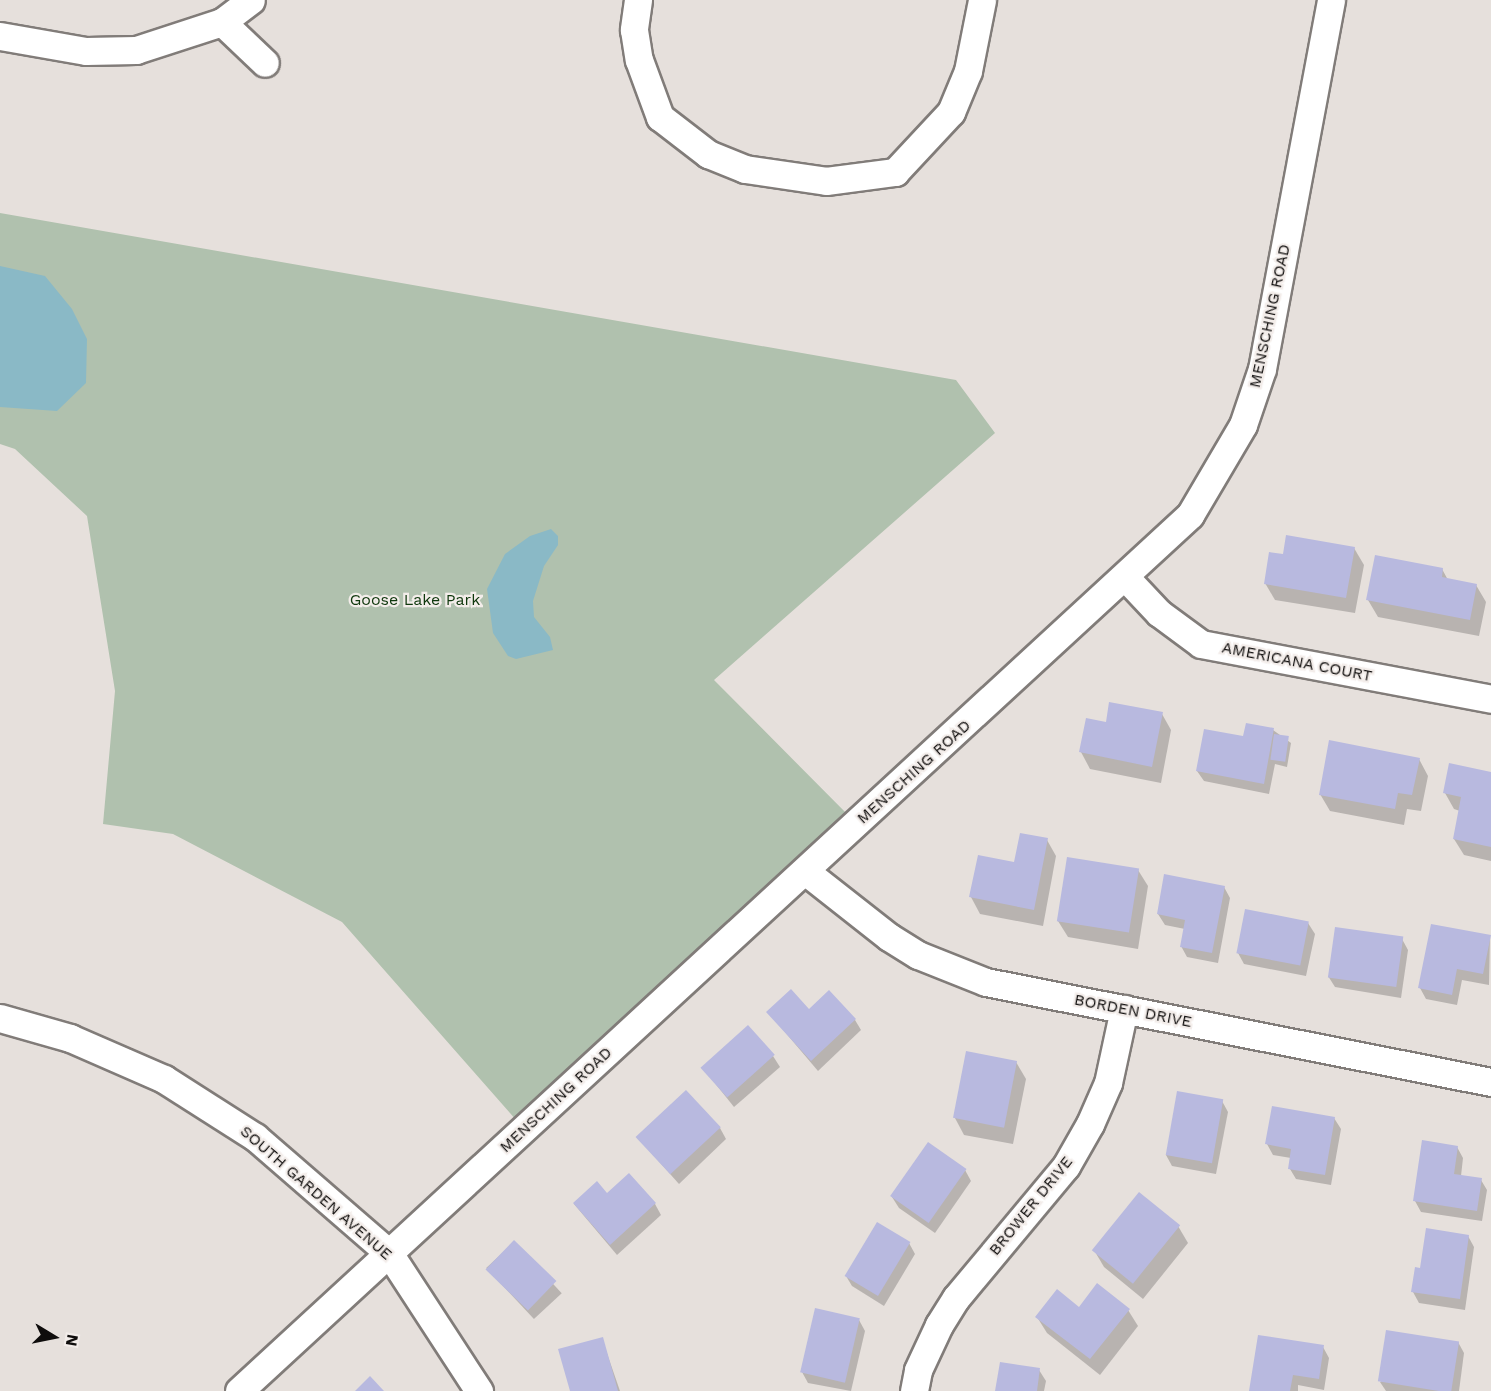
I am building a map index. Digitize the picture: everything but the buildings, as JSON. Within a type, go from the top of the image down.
[{"type":"street","points":[[0,36],[86,51],[136,50],[222,22],[251,0]]},
{"type":"street","points":[[638,0],[634,30],[639,60],[660,117],[708,154],[746,169],[826,181],[895,172],[951,112],[968,71],[982,0]]},
{"type":"street","name":"MENSCHING ROAD","points":[[239,1391],[1126,578],[1190,515],[1243,425],[1262,369],[1331,0]]},
{"type":"street","points":[[222,22],[265,63]]},
{"type":"street","name":"AMERICANA COURT","points":[[1126,578],[1159,613],[1202,644],[1491,699]]},
{"type":"street","name":"BORDEN DRIVE","points":[[805,871],[889,937],[918,956],[986,982],[1491,1082]]},
{"type":"street","name":"BROWER DRIVE","points":[[914,1391],[918,1370],[950,1307],[1066,1166],[1090,1124],[1108,1083],[1124,1009]]},
{"type":"street","name":"SOUTH GARDEN AVENUE","points":[[0,1018],[70,1038],[164,1079],[255,1137],[389,1253],[479,1391]]},
{"type":"green space","name":"Goose Lake Park","points":[[0,213],[956,380],[995,433],[714,680],[857,824],[524,1129],[342,922],[173,834],[103,824],[115,691],[87,516],[15,449],[0,444]]},
{"type":"water","points":[[0,266],[45,276],[72,309],[87,339],[86,383],[57,411],[0,407]]},
{"type":"water","points":[[551,529],[558,536],[558,545],[544,566],[533,601],[534,617],[550,637],[553,650],[516,659],[508,656],[493,633],[487,589],[505,554],[530,536]]}]
